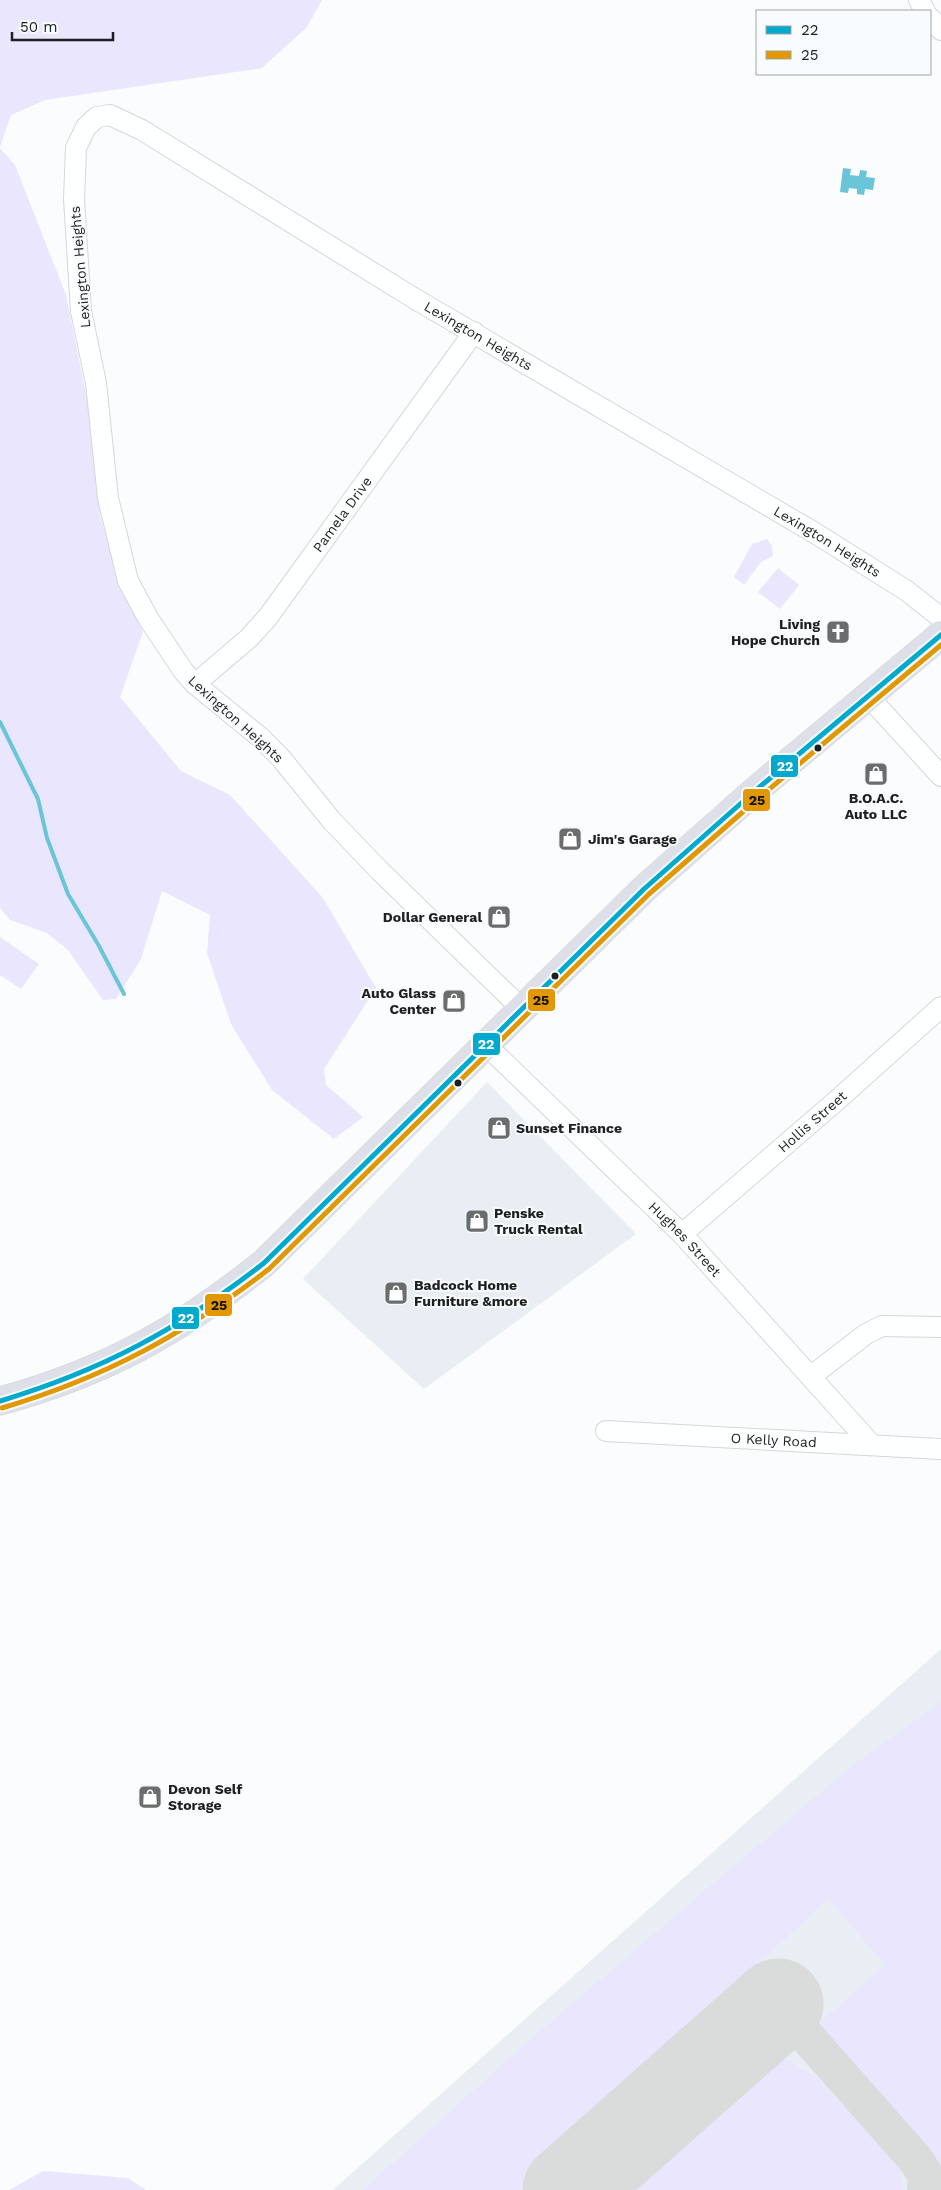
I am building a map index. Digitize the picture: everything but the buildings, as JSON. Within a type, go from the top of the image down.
[{"type":"highway","points":[[0,1401],[47,1388],[105,1365],[180,1325],[225,1294],[264,1263],[644,889],[867,695],[941,635]]},
{"type":"street","points":[[931,19],[941,30]]},
{"type":"street","name":"Lexington Heights","points":[[522,1009],[378,870],[332,821],[280,757],[261,738],[195,684],[184,672],[148,618],[128,580],[108,498],[96,383],[82,311],[76,256],[74,199],[76,148],[86,127],[97,117],[110,115],[142,130],[412,296],[815,533],[907,590],[941,618]]},
{"type":"street","name":"Pamela Drive","points":[[195,684],[248,638],[268,617],[474,332]]},
{"type":"street","points":[[867,695],[941,776]]},
{"type":"street","name":"Hollis Street","points":[[682,1234],[835,1102],[941,1007]]},
{"type":"street","name":"Hughes Street","points":[[486,1045],[682,1234],[871,1444]]},
{"type":"street","points":[[813,1378],[814,1374],[866,1334],[882,1326],[941,1327]]},
{"type":"street","name":"O Kelly Road","points":[[606,1431],[941,1449]]},
{"type":"shaded area","points":[[0,0],[322,0],[307,27],[262,68],[45,100],[11,115],[0,147]]},
{"type":"shaded area","points":[[0,148],[15,165],[66,295],[88,404],[100,515],[121,586],[143,632],[120,697],[181,771],[230,795],[323,898],[376,988],[324,1069],[326,1085],[363,1117],[334,1139],[272,1090],[231,1024],[207,953],[210,915],[162,891],[141,959],[116,999],[103,1000],[68,950],[47,933],[10,920],[0,908]]},
{"type":"shaded area","points":[[767,539],[772,546],[773,556],[761,562],[744,585],[734,577],[752,544]]},
{"type":"shaded area","points":[[778,568],[799,585],[780,609],[758,592]]},
{"type":"shaded area","points":[[0,937],[39,964],[21,989],[0,975]]},
{"type":"shaded area","points":[[487,1082],[636,1234],[424,1389],[303,1279]]},
{"type":"shaded area","points":[[941,1649],[941,2190],[333,2190]]},
{"type":"shaded area","points":[[941,1702],[941,2174],[934,2156],[819,2028],[822,2021],[885,1964],[828,1899],[760,1962],[765,1970],[519,2190],[363,2190],[534,2036],[849,1768]]},
{"type":"shaded area","points":[[772,2053],[785,2058],[815,2077],[892,2154],[901,2171],[902,2190],[618,2190]]},
{"type":"shaded area","points":[[43,2171],[128,2178],[146,2190],[9,2190]]},
{"type":"water","points":[[843,168],[851,169],[850,175],[859,176],[860,170],[867,171],[866,177],[875,178],[873,190],[865,189],[864,195],[857,194],[857,189],[849,188],[848,193],[840,192]]},
{"type":"waterway","points":[[0,722],[38,799],[47,838],[68,894],[99,946],[124,994]]},
{"type":"taxiway","points":[[778,2004],[916,2160],[926,2176],[925,2190]]},
{"type":"runway","points":[[568,2190],[778,2004]]},
{"type":"transit line","name":"22","points":[[0,1401],[73,1376],[139,1345],[201,1308],[264,1263],[644,889],[756,790],[941,635]]},
{"type":"transit line","name":"25","points":[[2,1408],[40,1396],[110,1368],[142,1352],[206,1314],[269,1269],[649,894],[761,796],[941,645]]},
{"type":"place","name":"Living Hope Church","points":[[838,632]]},
{"type":"place","name":"B.O.A.C. Auto LLC","points":[[876,774]]},
{"type":"place","name":"Jim's Garage","points":[[570,839]]},
{"type":"place","name":"Dollar General","points":[[499,917]]},
{"type":"place","name":"Auto Glass Center","points":[[454,1001]]},
{"type":"place","name":"Sunset Finance","points":[[499,1128]]},
{"type":"place","name":"Penske Truck Rental","points":[[477,1221]]},
{"type":"place","name":"Badcock Home Furniture &more","points":[[396,1293]]},
{"type":"place","name":"Devon Self Storage","points":[[150,1797]]}]
